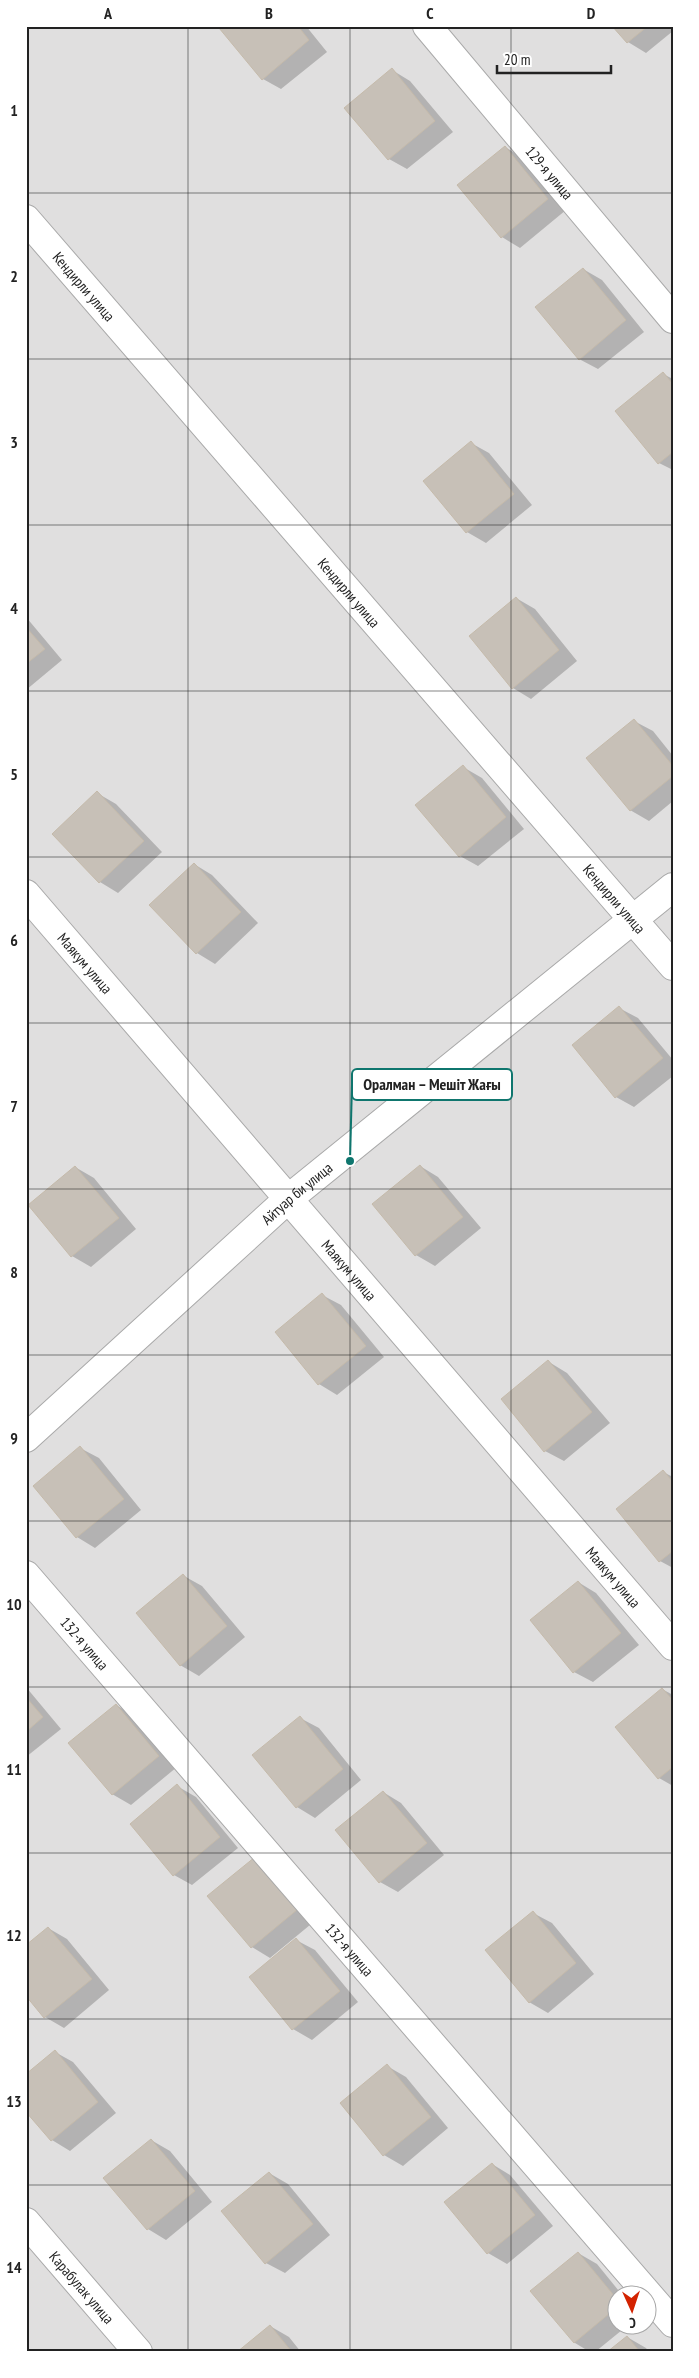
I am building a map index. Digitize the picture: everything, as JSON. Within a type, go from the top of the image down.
[{"type":"street","name":"129-я улица","points":[[427,26],[673,319]]},
{"type":"street","name":"Кендирли улица","points":[[26,218],[673,966]]},
{"type":"street","name":"Айтуар би улица","points":[[26,1438],[288,1199],[673,887]]},
{"type":"street","name":"Маякум улица","points":[[26,894],[673,1646]]},
{"type":"street","name":"132-я улица","points":[[26,1575],[673,2323]]},
{"type":"street","name":"Карабулак улица","points":[[26,2222],[138,2352]]},
{"type":"shaded area","points":[[26,26],[673,26],[673,2352],[26,2352]]},
{"type":"building","points":[[220,26],[298,26],[309,40],[262,80],[219,28]]},
{"type":"building","points":[[612,26],[648,26],[627,43]]},
{"type":"building","points":[[392,68],[435,121],[388,160],[344,108]]},
{"type":"building","points":[[505,146],[548,199],[501,238],[457,185]]},
{"type":"building","points":[[583,268],[626,320],[579,360],[535,307]]},
{"type":"building","points":[[663,372],[673,384],[673,452],[658,464],[615,411]]},
{"type":"building","points":[[471,441],[514,494],[466,533],[423,481]]},
{"type":"building","points":[[516,597],[559,650],[512,689],[469,636]]},
{"type":"building","points":[[26,627],[45,649],[26,664]]},
{"type":"building","points":[[634,719],[673,766],[673,776],[630,811],[586,758]]},
{"type":"building","points":[[463,765],[506,817],[459,857],[415,805]]},
{"type":"building","points":[[97,791],[144,841],[99,883],[52,834]]},
{"type":"building","points":[[194,863],[241,912],[196,954],[149,905]]},
{"type":"building","points":[[619,1006],[663,1058],[615,1098],[572,1045]]},
{"type":"building","points":[[420,1165],[463,1217],[415,1256],[372,1204]]},
{"type":"building","points":[[75,1166],[119,1218],[71,1257],[28,1205]]},
{"type":"building","points":[[322,1293],[366,1346],[318,1385],[275,1332]]},
{"type":"building","points":[[548,1360],[592,1412],[544,1452],[501,1399]]},
{"type":"building","points":[[80,1446],[124,1499],[76,1538],[33,1486]]},
{"type":"building","points":[[663,1470],[673,1482],[673,1551],[659,1562],[616,1509]]},
{"type":"building","points":[[183,1574],[227,1626],[180,1666],[136,1613]]},
{"type":"building","points":[[578,1581],[621,1633],[573,1673],[530,1620]]},
{"type":"building","points":[[662,1688],[673,1700],[673,1767],[658,1779],[615,1727]]},
{"type":"building","points":[[26,1697],[43,1717],[26,1732]]},
{"type":"building","points":[[116,1704],[159,1756],[112,1795],[68,1743]]},
{"type":"building","points":[[300,1716],[343,1769],[296,1808],[252,1755]]},
{"type":"building","points":[[177,1784],[220,1837],[173,1876],[130,1824]]},
{"type":"building","points":[[383,1791],[427,1843],[379,1883],[335,1830]]},
{"type":"building","points":[[255,1857],[298,1909],[251,1948],[207,1896]]},
{"type":"building","points":[[533,1911],[576,1963],[529,2003],[485,1950]]},
{"type":"building","points":[[48,1927],[92,1979],[44,2018],[26,1996],[26,1945]]},
{"type":"building","points":[[296,1938],[340,1991],[292,2030],[249,1977]]},
{"type":"building","points":[[55,2050],[98,2102],[51,2141],[26,2112],[26,2074]]},
{"type":"building","points":[[387,2064],[431,2117],[383,2156],[340,2103]]},
{"type":"building","points":[[151,2139],[195,2191],[147,2230],[103,2178]]},
{"type":"building","points":[[492,2163],[535,2215],[487,2254],[444,2202]]},
{"type":"building","points":[[269,2172],[313,2224],[265,2264],[221,2211]]},
{"type":"building","points":[[578,2252],[606,2286],[606,2316],[574,2343],[530,2291]]},
{"type":"building","points":[[270,2325],[292,2352],[237,2352]]},
{"type":"building","points":[[627,2336],[640,2352],[607,2352]]},
{"type":"place","name":"Оралман – Мешіт Жағы","points":[[350,1161]]}]
